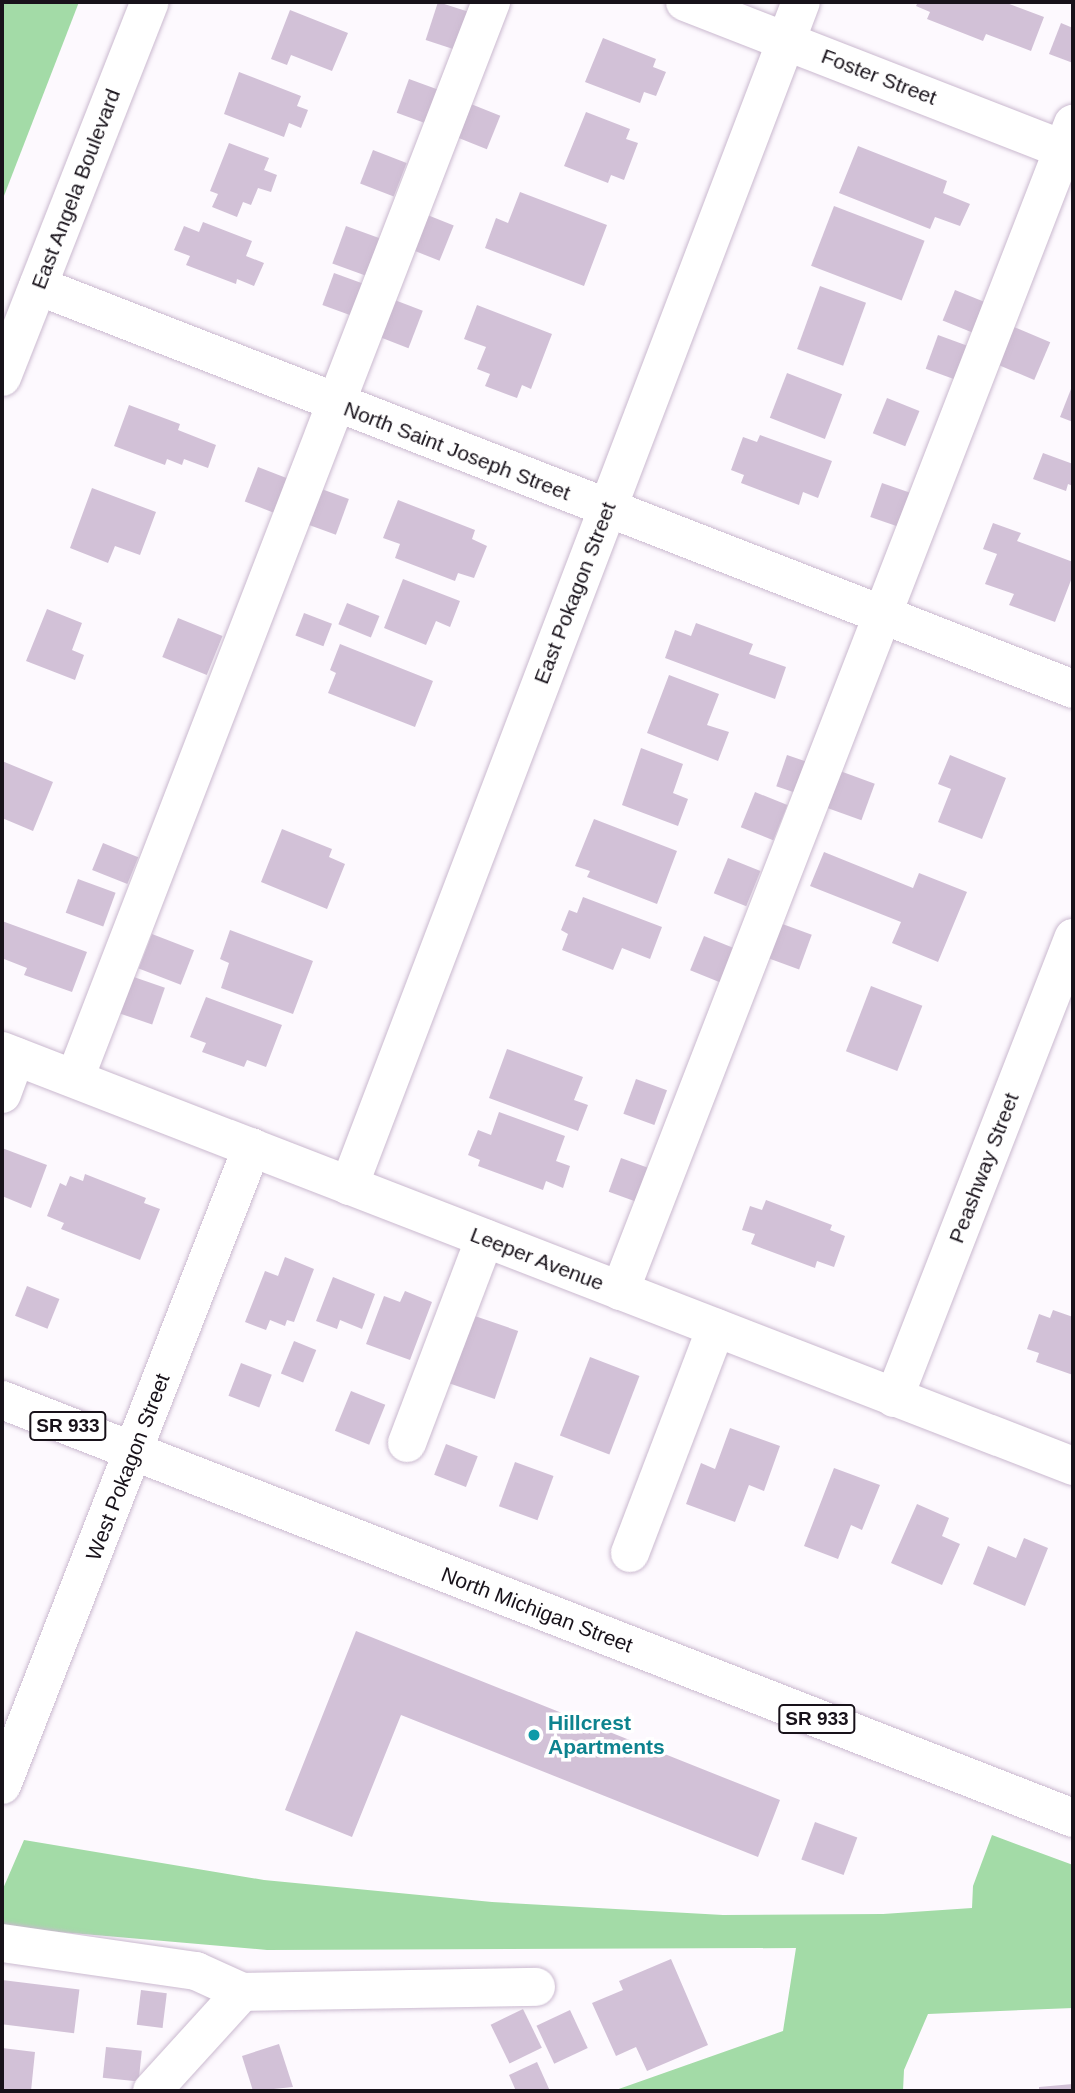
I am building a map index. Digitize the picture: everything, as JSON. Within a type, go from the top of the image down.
[{"type":"street","name":"East Angela Boulevard","points":[[2,377],[150,2]]},
{"type":"street","points":[[75,1078],[491,2]]},
{"type":"street","name":"Foster Street","points":[[685,2],[786,41],[1070,142]]},
{"type":"street","name":"East Pokagon Street","points":[[349,1186],[801,2]]},
{"type":"street","points":[[620,1291],[1070,142]]},
{"type":"street","name":"North Saint Joseph Street","points":[[38,286],[606,510],[1073,689]]},
{"type":"street","name":"Peashway Street","points":[[894,1398],[1073,938]]},
{"type":"street","points":[[2,1094],[9,1053]]},
{"type":"street","name":"Leeper Avenue","points":[[9,1053],[1073,1466]]},
{"type":"street","name":"West Pokagon Street","points":[[2,1785],[252,1147]]},
{"type":"street","points":[[407,1443],[485,1238]]},
{"type":"street","points":[[630,1553],[716,1328]]},
{"type":"street","name":"North Michigan Street","points":[[2,1400],[1073,1818]]},
{"type":"street","points":[[2,1943],[196,1971],[242,1992],[536,1987]]},
{"type":"street","points":[[152,2091],[242,1992]]},
{"type":"green space","points":[[2,2],[79,2],[2,201]]},
{"type":"green space","points":[[992,1835],[1073,1865],[1073,2008],[928,2014],[904,2070],[903,2091],[613,2091],[783,2031],[796,1948],[267,1950],[2,1927],[2,1891],[24,1840],[264,1880],[492,1902],[723,1915],[883,1914],[972,1908],[973,1886]]},
{"type":"building","points":[[438,2],[472,13],[460,51],[426,40]]},
{"type":"building","points":[[918,2],[1004,2],[1044,17],[1031,51],[986,34],[983,41],[927,19],[930,12],[916,6]]},
{"type":"building","points":[[290,10],[348,33],[332,71],[291,55],[287,65],[271,59]]},
{"type":"building","points":[[1061,23],[1073,28],[1073,63],[1049,54]]},
{"type":"building","points":[[603,38],[656,59],[653,67],[666,72],[656,96],[644,92],[640,103],[585,82]]},
{"type":"building","points":[[239,72],[301,96],[297,106],[308,110],[301,128],[289,123],[284,137],[224,114]]},
{"type":"building","points":[[409,79],[442,91],[430,125],[397,113]]},
{"type":"building","points":[[466,102],[500,116],[487,149],[453,135]]},
{"type":"building","points":[[586,112],[630,129],[626,139],[638,143],[624,180],[611,175],[608,183],[564,166]]},
{"type":"building","points":[[229,143],[269,158],[264,170],[277,175],[271,192],[258,188],[251,205],[243,202],[237,217],[212,207],[218,194],[210,191]]},
{"type":"building","points":[[858,146],[947,181],[943,193],[970,204],[960,226],[935,217],[930,229],[839,193]]},
{"type":"building","points":[[373,150],[407,163],[394,197],[360,184]]},
{"type":"building","points":[[520,192],[607,225],[584,286],[485,248],[496,218],[508,223]]},
{"type":"building","points":[[834,206],[925,241],[902,301],[811,266]]},
{"type":"building","points":[[425,214],[454,226],[440,261],[411,249]]},
{"type":"building","points":[[203,222],[252,241],[246,256],[264,263],[254,286],[237,279],[236,284],[186,265],[190,256],[174,250],[184,226],[199,232]]},
{"type":"building","points":[[346,226],[385,240],[371,278],[332,264]]},
{"type":"building","points":[[334,273],[367,285],[355,317],[322,305]]},
{"type":"building","points":[[820,286],[866,303],[843,366],[797,349]]},
{"type":"building","points":[[955,290],[990,304],[978,335],[943,321]]},
{"type":"building","points":[[392,299],[423,311],[408,348],[378,336]]},
{"type":"building","points":[[477,305],[552,334],[531,389],[522,385],[517,398],[485,386],[490,374],[477,369],[486,347],[464,339]]},
{"type":"building","points":[[1007,324],[1050,342],[1034,380],[991,362]]},
{"type":"building","points":[[938,335],[973,348],[960,381],[926,369]]},
{"type":"building","points":[[787,373],[842,394],[825,439],[770,418]]},
{"type":"building","points":[[1071,389],[1073,390],[1073,422],[1060,417]]},
{"type":"building","points":[[887,398],[919,411],[905,446],[873,433]]},
{"type":"building","points":[[129,405],[180,424],[178,430],[216,445],[208,468],[184,459],[182,465],[167,459],[165,465],[114,446]]},
{"type":"building","points":[[760,435],[832,461],[818,498],[803,492],[799,505],[741,483],[744,475],[731,470],[743,437],[757,442]]},
{"type":"building","points":[[1043,453],[1073,464],[1073,486],[1068,484],[1066,491],[1033,479]]},
{"type":"building","points":[[258,467],[292,480],[278,514],[245,502]]},
{"type":"building","points":[[882,483],[916,495],[904,529],[870,517]]},
{"type":"building","points":[[316,487],[349,499],[336,535],[303,523]]},
{"type":"building","points":[[92,488],[156,512],[140,555],[115,546],[108,563],[70,548]]},
{"type":"building","points":[[398,500],[475,530],[472,539],[487,546],[474,578],[458,573],[455,581],[395,558],[400,544],[383,538]]},
{"type":"building","points":[[993,523],[1021,533],[1017,541],[1073,562],[1073,575],[1055,622],[1009,605],[1014,594],[985,584],[997,554],[983,549]]},
{"type":"building","points":[[403,579],[460,601],[450,627],[436,621],[426,645],[384,628]]},
{"type":"building","points":[[347,603],[379,616],[371,637],[338,624]]},
{"type":"building","points":[[47,609],[82,623],[72,650],[84,655],[75,680],[26,661]]},
{"type":"building","points":[[304,613],[332,624],[323,646],[295,635]]},
{"type":"building","points":[[178,618],[223,636],[207,675],[162,657]]},
{"type":"building","points":[[696,623],[753,644],[749,654],[786,667],[775,699],[665,658],[675,630],[691,636]]},
{"type":"building","points":[[340,644],[433,681],[415,727],[328,693],[336,673],[330,670]]},
{"type":"building","points":[[669,675],[719,694],[707,725],[729,732],[718,761],[647,733]]},
{"type":"building","points":[[641,748],[683,764],[673,793],[688,799],[678,826],[622,805]]},
{"type":"building","points":[[787,755],[810,763],[799,794],[776,786]]},
{"type":"building","points":[[950,755],[1006,778],[982,839],[938,822],[951,789],[938,784]]},
{"type":"building","points":[[2,761],[53,782],[33,831],[2,818]]},
{"type":"building","points":[[840,771],[875,784],[861,820],[827,808]]},
{"type":"building","points":[[755,792],[787,805],[773,840],[741,827]]},
{"type":"building","points":[[594,819],[677,851],[657,904],[587,877],[590,871],[575,866]]},
{"type":"building","points":[[282,829],[332,849],[329,857],[345,864],[327,909],[261,882]]},
{"type":"building","points":[[103,843],[138,857],[127,884],[92,870]]},
{"type":"building","points":[[824,852],[913,888],[919,873],[967,892],[938,962],[892,943],[901,922],[810,886]]},
{"type":"building","points":[[728,858],[760,871],[746,906],[714,893]]},
{"type":"building","points":[[78,879],[116,893],[103,927],[66,913]]},
{"type":"building","points":[[583,897],[662,927],[650,959],[622,948],[613,970],[562,950],[568,934],[561,930],[569,910],[577,913]]},
{"type":"building","points":[[2,921],[87,952],[72,992],[24,975],[27,968],[4,959],[2,965]]},
{"type":"building","points":[[777,922],[812,935],[799,969],[764,957]]},
{"type":"building","points":[[230,930],[313,961],[293,1014],[221,988],[229,963],[220,959]]},
{"type":"building","points":[[152,934],[194,950],[181,985],[139,969]]},
{"type":"building","points":[[704,936],[739,950],[725,985],[690,970]]},
{"type":"building","points":[[128,975],[165,988],[152,1025],[115,1012]]},
{"type":"building","points":[[871,986],[922,1006],[897,1071],[846,1051]]},
{"type":"building","points":[[206,997],[282,1025],[266,1067],[247,1060],[244,1067],[202,1052],[206,1043],[190,1037]]},
{"type":"building","points":[[507,1049],[583,1077],[574,1100],[588,1105],[578,1131],[489,1098]]},
{"type":"building","points":[[636,1079],[667,1090],[654,1125],[623,1114]]},
{"type":"building","points":[[499,1112],[565,1136],[556,1161],[570,1166],[563,1188],[546,1181],[543,1190],[478,1166],[480,1160],[468,1155],[478,1130],[491,1135]]},
{"type":"building","points":[[2,1148],[47,1165],[31,1208],[2,1196]]},
{"type":"building","points":[[621,1158],[652,1169],[640,1203],[609,1192]]},
{"type":"building","points":[[85,1174],[146,1198],[144,1203],[160,1209],[140,1260],[61,1229],[64,1223],[47,1216],[60,1183],[66,1186],[70,1176],[83,1181]]},
{"type":"building","points":[[766,1200],[832,1225],[830,1230],[845,1236],[834,1267],[817,1261],[815,1268],[751,1244],[755,1234],[742,1230],[750,1206],[762,1210]]},
{"type":"building","points":[[285,1257],[314,1269],[294,1322],[287,1320],[285,1326],[270,1320],[266,1330],[245,1322],[265,1271],[278,1276]]},
{"type":"building","points":[[333,1277],[375,1294],[362,1329],[340,1320],[337,1329],[316,1321]]},
{"type":"building","points":[[27,1286],[59,1299],[47,1329],[15,1316]]},
{"type":"building","points":[[405,1291],[432,1302],[410,1360],[366,1344],[384,1296],[400,1302]]},
{"type":"building","points":[[1053,1310],[1073,1317],[1073,1375],[1036,1362],[1039,1353],[1027,1349],[1039,1314],[1050,1318]]},
{"type":"building","points":[[469,1314],[518,1331],[495,1399],[446,1382]]},
{"type":"building","points":[[294,1341],[316,1350],[303,1382],[281,1373]]},
{"type":"building","points":[[590,1357],[639,1376],[609,1454],[560,1435]]},
{"type":"building","points":[[241,1363],[272,1375],[259,1408],[228,1396]]},
{"type":"building","points":[[351,1391],[385,1405],[369,1445],[335,1431]]},
{"type":"building","points":[[730,1428],[780,1446],[764,1491],[749,1485],[735,1522],[686,1504],[701,1463],[715,1469]]},
{"type":"building","points":[[446,1444],[478,1456],[466,1487],[434,1475]]},
{"type":"building","points":[[515,1462],[554,1476],[537,1520],[499,1506]]},
{"type":"building","points":[[834,1468],[880,1485],[862,1530],[851,1525],[838,1559],[804,1546]]},
{"type":"building","points":[[917,1504],[949,1518],[942,1536],[960,1544],[942,1585],[891,1563]]},
{"type":"building","points":[[1024,1538],[1048,1548],[1025,1606],[973,1584],[988,1546],[1016,1558]]},
{"type":"building","name":"Hillcrest Apartments","points":[[356,1631],[780,1800],[758,1857],[401,1715],[352,1837],[285,1810]]},
{"type":"building","points":[[815,1822],[857,1837],[844,1875],[801,1860]]},
{"type":"building","points":[[671,1959],[708,2045],[647,2071],[636,2047],[616,2056],[592,2003],[623,1990],[619,1981]]},
{"type":"building","points":[[2,1980],[79,1990],[74,2033],[2,2024]]},
{"type":"building","points":[[141,1990],[167,1993],[163,2028],[137,2025]]},
{"type":"building","points":[[523,2009],[542,2048],[509,2063],[491,2025]]},
{"type":"building","points":[[570,2010],[588,2048],[554,2064],[536,2026]]},
{"type":"building","points":[[279,2044],[293,2087],[253,2091],[242,2056]]},
{"type":"building","points":[[106,2047],[142,2051],[139,2082],[103,2078]]},
{"type":"building","points":[[2,2048],[35,2052],[31,2091],[2,2091]]},
{"type":"building","points":[[537,2062],[550,2091],[516,2091],[509,2075]]},
{"type":"building","points":[[1073,2084],[1073,2091],[1039,2091],[1039,2087]]},
{"type":"place","name":"Hillcrest Apartments","points":[[534,1735]]}]
